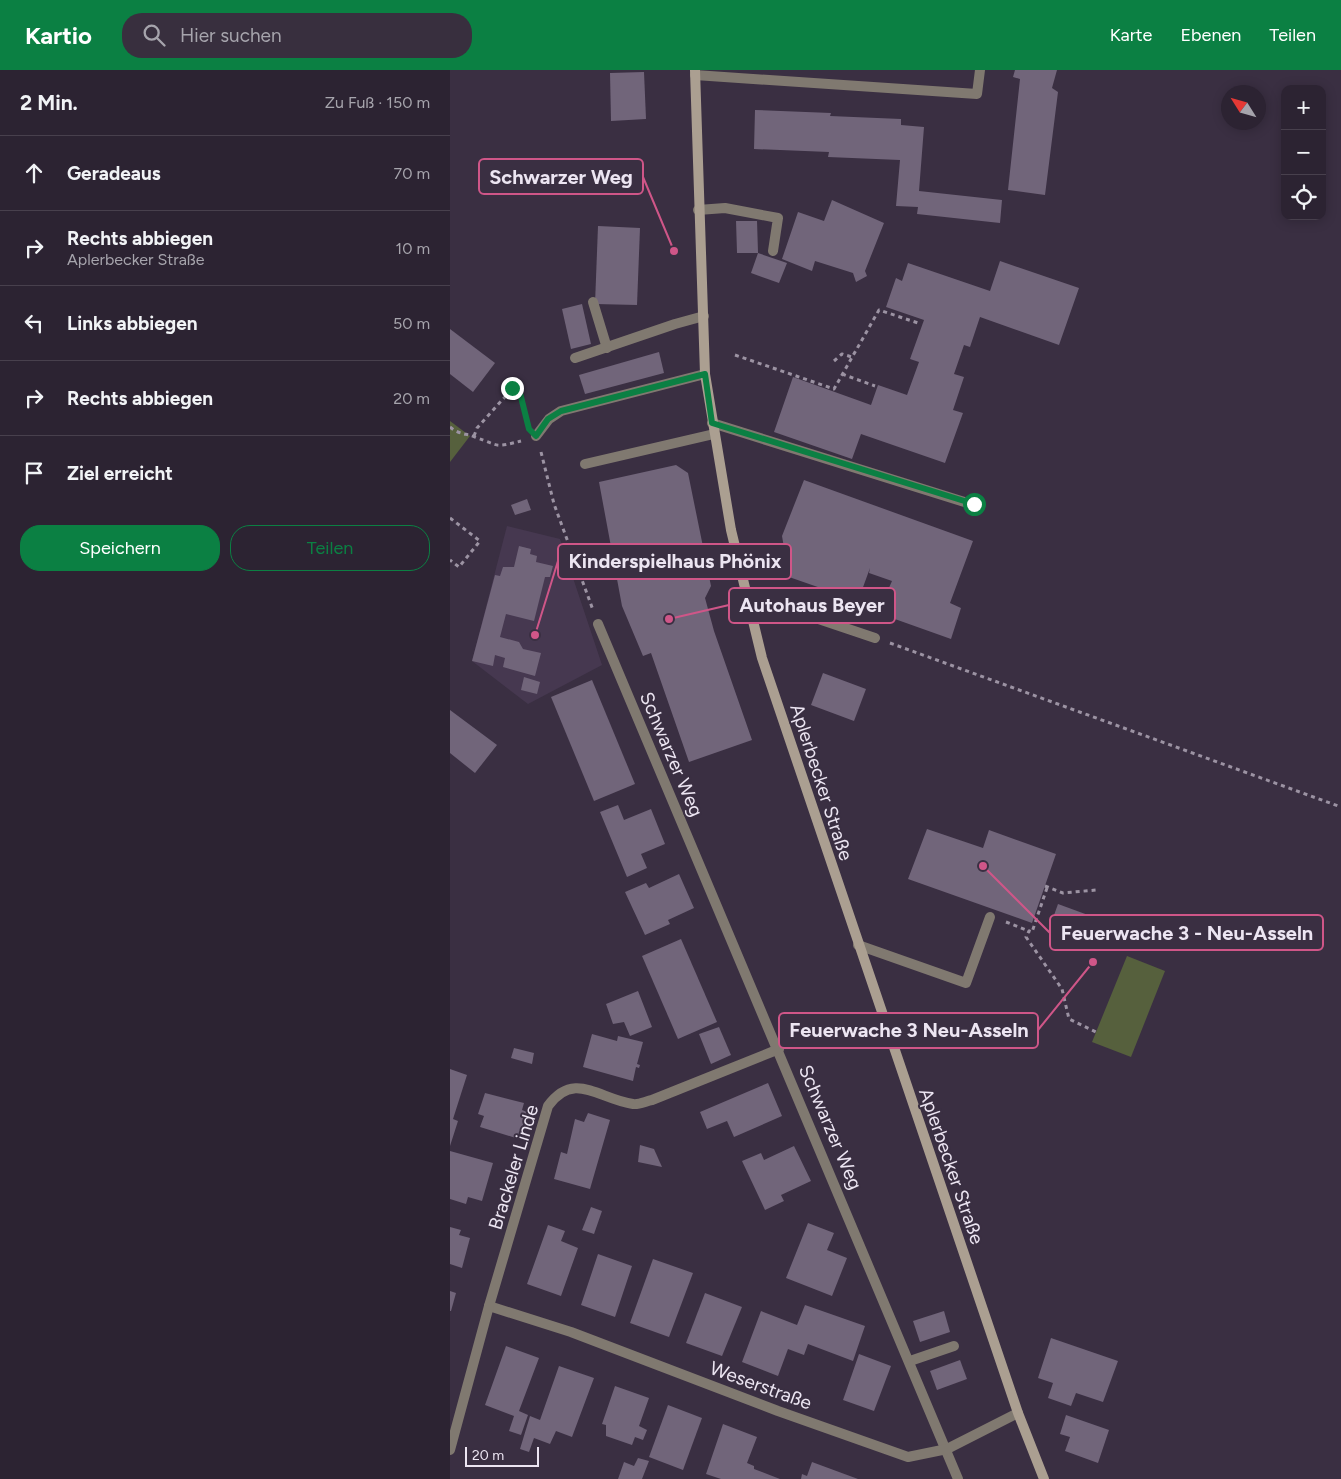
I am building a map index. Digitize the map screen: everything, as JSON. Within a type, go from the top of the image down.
[{"type":"main road","name":"Aplerbecker Straße","points":[[695,72],[698,210],[705,374],[731,530],[762,658],[1018,1413],[1044,1479]]},
{"type":"street","points":[[695,72],[977,94],[980,70]]},
{"type":"street","points":[[698,210],[725,208],[778,218],[773,251]]},
{"type":"street","points":[[593,302],[607,348]]},
{"type":"street","points":[[575,358],[704,316]]},
{"type":"street","points":[[531,437],[548,419],[561,411],[705,374]]},
{"type":"street","points":[[585,464],[713,429],[974,504]]},
{"type":"street","points":[[747,595],[875,638]]},
{"type":"street","name":"Schwarzer Weg","points":[[598,624],[779,1049],[958,1479]]},
{"type":"street","points":[[858,945],[966,983],[990,917]]},
{"type":"street","name":"Brackeler Linde","points":[[450,1450],[488,1306],[548,1106],[555,1096],[565,1089],[578,1087],[635,1104],[652,1100],[779,1049]]},
{"type":"street","name":"Weserstraße","points":[[488,1306],[571,1332],[778,1411],[908,1457],[947,1449],[1018,1413]]},
{"type":"street","points":[[910,1362],[954,1346]]},
{"type":"path","points":[[735,355],[834,389],[879,310],[918,323]]},
{"type":"path","points":[[834,361],[842,354],[852,358]]},
{"type":"path","points":[[842,374],[874,386]]},
{"type":"path","points":[[474,436],[477,428],[509,391],[516,388],[521,394],[531,437],[598,624]]},
{"type":"path","points":[[450,427],[460,434],[474,436],[493,446],[503,446],[531,437]]},
{"type":"path","points":[[450,518],[480,541],[459,567],[450,560]]},
{"type":"path","points":[[875,638],[1341,807]]},
{"type":"path","points":[[990,917],[1032,932],[1046,887],[1063,893],[1096,890]]},
{"type":"path","points":[[1028,931],[1026,937],[1062,988],[1069,1019],[1096,1032]]},
{"type":"shaded area","points":[[507,526],[560,539],[602,665],[528,704],[472,661]]},
{"type":"green space","points":[[450,421],[470,436],[450,462]]},
{"type":"green space","points":[[1127,956],[1165,971],[1131,1057],[1092,1042]]},
{"type":"building","points":[[1015,70],[1057,70],[1052,88],[1058,92],[1045,195],[1008,190],[1020,79],[1013,77]]},
{"type":"building","points":[[644,72],[646,119],[611,121],[610,73]]},
{"type":"building","points":[[755,110],[831,113],[830,116],[901,119],[901,125],[924,127],[919,191],[1002,200],[1000,223],[917,214],[918,207],[896,206],[900,160],[828,157],[829,152],[754,149]]},
{"type":"building","points":[[832,200],[884,223],[865,271],[867,276],[856,282],[853,273],[815,261],[812,271],[782,259],[798,212],[824,221]]},
{"type":"building","points":[[736,221],[757,221],[758,253],[737,253]]},
{"type":"building","points":[[598,226],[640,228],[637,305],[595,304]]},
{"type":"building","points":[[758,253],[787,263],[779,283],[751,273]]},
{"type":"building","points":[[1000,261],[1079,288],[1059,345],[980,317],[970,347],[964,345],[954,374],[964,377],[953,410],[963,413],[945,463],[861,434],[852,459],[774,432],[793,377],[871,405],[878,385],[907,395],[919,362],[910,359],[924,320],[886,307],[896,278],[902,281],[908,263],[990,291]]},
{"type":"building","points":[[582,304],[591,344],[571,349],[562,309]]},
{"type":"building","points":[[450,329],[495,363],[473,392],[450,374]]},
{"type":"building","points":[[659,352],[664,373],[585,394],[579,375]]},
{"type":"building","points":[[676,465],[688,473],[711,586],[705,598],[714,631],[752,740],[689,762],[651,653],[643,656],[622,606],[599,482]]},
{"type":"building","points":[[804,480],[973,541],[950,603],[961,608],[951,639],[878,613],[892,581],[869,573],[870,568],[858,601],[789,577],[782,536]]},
{"type":"building","points":[[527,499],[531,510],[515,515],[511,505]]},
{"type":"building","points":[[519,546],[531,549],[530,554],[537,556],[536,562],[553,566],[550,577],[545,577],[534,621],[506,614],[500,637],[519,642],[523,649],[541,653],[535,676],[503,667],[505,658],[495,655],[493,666],[472,661],[495,575],[500,576],[503,567],[514,567]]},
{"type":"building","points":[[823,673],[866,689],[854,721],[811,705]]},
{"type":"building","points":[[524,677],[540,682],[537,694],[521,690]]},
{"type":"building","points":[[592,680],[635,784],[594,801],[551,697]]},
{"type":"building","points":[[450,710],[497,745],[475,773],[450,753]]},
{"type":"building","points":[[618,805],[624,820],[651,809],[665,844],[641,854],[647,868],[627,877],[600,812]]},
{"type":"building","points":[[927,829],[983,848],[989,830],[1056,854],[1032,923],[908,879]]},
{"type":"building","points":[[679,874],[694,908],[668,920],[670,924],[645,935],[625,892],[646,883],[649,888]]},
{"type":"building","points":[[1058,904],[1088,915],[1077,943],[1048,932]]},
{"type":"building","points":[[681,939],[717,1022],[678,1039],[642,956]]},
{"type":"building","points":[[638,991],[652,1027],[630,1036],[624,1022],[613,1024],[606,1004]]},
{"type":"building","points":[[719,1027],[731,1055],[711,1064],[699,1034]]},
{"type":"building","points":[[592,1034],[617,1041],[618,1036],[643,1042],[637,1064],[640,1065],[639,1068],[636,1067],[633,1081],[583,1067]]},
{"type":"building","points":[[514,1048],[534,1053],[532,1064],[511,1058]]},
{"type":"building","points":[[450,1069],[467,1075],[453,1119],[458,1121],[450,1146]]},
{"type":"building","points":[[768,1083],[782,1116],[734,1137],[727,1121],[707,1129],[700,1112]]},
{"type":"building","points":[[485,1093],[524,1103],[522,1110],[527,1112],[519,1139],[480,1127],[484,1116],[478,1114]]},
{"type":"building","points":[[588,1113],[610,1120],[590,1189],[554,1179],[561,1152],[567,1154],[575,1119],[584,1122]]},
{"type":"building","points":[[640,1145],[654,1149],[662,1167],[638,1162]]},
{"type":"building","points":[[794,1146],[811,1181],[781,1195],[784,1201],[765,1210],[742,1161],[761,1153],[764,1160]]},
{"type":"building","points":[[450,1151],[493,1163],[482,1201],[468,1197],[466,1204],[450,1199]]},
{"type":"building","points":[[591,1207],[602,1211],[594,1234],[582,1230]]},
{"type":"building","points":[[808,1223],[834,1233],[827,1250],[847,1258],[832,1296],[786,1278]]},
{"type":"building","points":[[548,1225],[565,1231],[561,1241],[578,1248],[561,1296],[527,1284]]},
{"type":"building","points":[[450,1227],[461,1230],[459,1235],[470,1238],[462,1268],[450,1264]]},
{"type":"building","points":[[598,1254],[632,1266],[615,1317],[581,1305]]},
{"type":"building","points":[[653,1259],[693,1273],[669,1337],[630,1323]]},
{"type":"building","points":[[450,1291],[456,1293],[451,1311],[450,1311]]},
{"type":"building","points":[[705,1293],[742,1307],[722,1356],[686,1343]]},
{"type":"building","points":[[805,1305],[865,1326],[853,1361],[808,1344],[804,1355],[788,1349],[778,1376],[742,1362],[761,1311],[797,1325]]},
{"type":"building","points":[[944,1311],[950,1332],[920,1342],[913,1321]]},
{"type":"building","points":[[1051,1338],[1118,1361],[1103,1402],[1076,1393],[1071,1406],[1048,1398],[1053,1383],[1038,1378]]},
{"type":"building","points":[[506,1346],[539,1358],[519,1411],[528,1415],[521,1435],[509,1431],[514,1416],[485,1405]]},
{"type":"building","points":[[859,1354],[891,1366],[874,1411],[843,1400]]},
{"type":"building","points":[[960,1360],[967,1379],[937,1390],[930,1371]]},
{"type":"building","points":[[559,1366],[594,1378],[572,1437],[556,1431],[550,1444],[534,1438],[529,1452],[520,1449],[530,1416],[540,1420]]},
{"type":"building","points":[[615,1386],[649,1398],[639,1426],[647,1430],[643,1440],[635,1437],[632,1445],[606,1436],[606,1425],[602,1424]]},
{"type":"building","points":[[668,1405],[702,1418],[683,1470],[649,1457]]},
{"type":"building","points":[[1066,1415],[1109,1430],[1098,1463],[1065,1451],[1070,1437],[1060,1434]]},
{"type":"building","points":[[723,1424],[757,1437],[747,1463],[754,1466],[754,1469],[780,1479],[721,1479],[706,1474]]},
{"type":"building","points":[[638,1458],[649,1461],[642,1479],[618,1479],[624,1462],[634,1466]]},
{"type":"building","points":[[812,1462],[858,1479],[801,1479],[802,1474],[807,1476]]},
{"type":"place","name":"Schwarzer Weg","points":[[674,251]]},
{"type":"place","name":"Autohaus Beyer","points":[[669,619]]},
{"type":"place","name":"Kinderspielhaus Phönix","points":[[535,635]]},
{"type":"place","name":"Feuerwache 3 - Neu-Asseln","points":[[983,866]]},
{"type":"place","name":"Feuerwache 3 Neu-Asseln","points":[[1093,962]]},
{"type":"route","points":[[512,388],[519,389],[529,429],[536,436],[548,419],[561,411],[705,374],[712,423],[974,504]]}]
